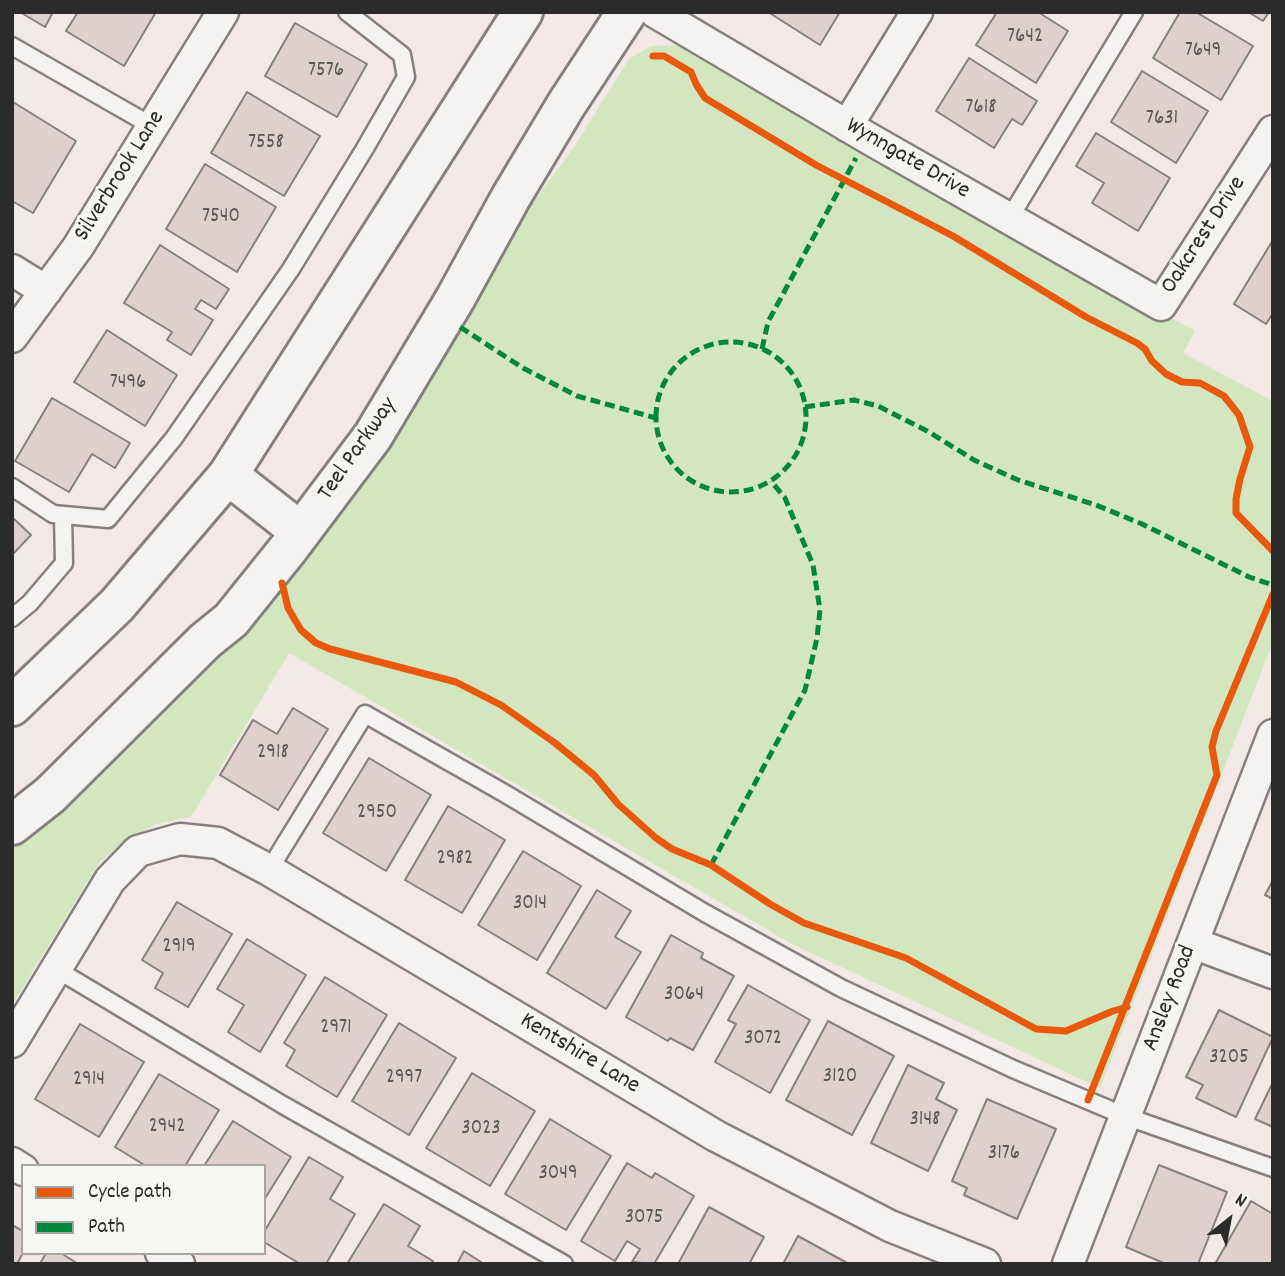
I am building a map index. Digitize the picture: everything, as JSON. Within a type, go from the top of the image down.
[{"type":"main road","points":[[12,706],[117,605],[228,475],[523,12]]},
{"type":"main road","name":"Teel Parkway","points":[[12,825],[50,796],[205,641],[231,620],[301,532],[373,436],[455,299],[518,185],[627,12]]},
{"type":"main road","points":[[228,475],[301,532]]},
{"type":"street","name":"Silverbrook Lane","points":[[12,337],[78,247],[223,12]]},
{"type":"street","name":"Wynngate Drive","points":[[655,12],[847,126],[1161,305]]},
{"type":"street","points":[[847,126],[917,12]]},
{"type":"street","name":"Oakcrest Drive","points":[[1161,305],[1270,142]]},
{"type":"street","points":[[12,270],[46,291]]},
{"type":"street","name":"Ansley Road","points":[[1068,1264],[1192,943],[1267,768],[1273,734]]},
{"type":"street","name":"Kentshire Lane","points":[[56,969],[110,880],[138,851],[180,839],[218,843],[269,870],[716,1136],[890,1226],[985,1264]]},
{"type":"street","points":[[1192,943],[1273,973]]},
{"type":"street","points":[[12,1042],[56,969]]},
{"type":"lane","points":[[12,487],[53,514],[108,519],[174,438],[291,269],[406,77],[402,55],[347,12]]},
{"type":"lane","points":[[1009,219],[1134,12]]},
{"type":"lane","points":[[12,46],[152,127]]},
{"type":"lane","points":[[12,618],[30,603],[64,563],[63,515]]},
{"type":"lane","points":[[269,870],[365,714],[705,913],[841,988],[1013,1069],[1125,1116],[1273,1168]]},
{"type":"lane","points":[[56,969],[283,1105],[564,1264]]},
{"type":"green space","points":[[677,45],[1195,331],[1183,353],[1273,401],[1273,642],[1100,1088],[792,944],[289,653],[191,817],[156,824],[125,840],[99,863],[12,1005],[12,844],[245,622],[511,232],[572,150],[629,59],[651,46]]},
{"type":"building","points":[[20,12],[53,12],[45,27]]},
{"type":"building","points":[[78,12],[156,12],[124,66],[66,31]]},
{"type":"building","points":[[768,12],[840,12],[820,45]]},
{"type":"building","points":[[997,12],[1038,12],[1068,31],[1036,83],[976,45]]},
{"type":"building","points":[[1180,12],[1196,12],[1253,46],[1221,100],[1153,58]]},
{"type":"building","points":[[1248,12],[1269,12],[1263,21]]},
{"type":"building","points":[[295,23],[367,64],[337,117],[265,76]]},
{"type":"building","points":[[969,58],[1037,101],[1022,125],[1012,119],[994,148],[936,111]]},
{"type":"building","points":[[1142,71],[1208,111],[1176,163],[1111,122]]},
{"type":"building","points":[[247,92],[320,136],[284,196],[211,153]]},
{"type":"building","points":[[13,102],[76,141],[33,213],[12,201]]},
{"type":"building","points":[[1096,133],[1170,178],[1138,231],[1092,203],[1104,183],[1076,166]]},
{"type":"building","points":[[205,164],[276,207],[237,272],[166,229]]},
{"type":"building","points":[[1273,240],[1273,313],[1266,324],[1234,304]]},
{"type":"building","points":[[160,245],[229,289],[216,309],[201,300],[195,309],[213,320],[191,355],[167,340],[172,332],[124,303]]},
{"type":"building","points":[[107,330],[177,375],[145,426],[74,382]]},
{"type":"building","points":[[52,398],[130,443],[115,468],[92,454],[69,492],[15,461]]},
{"type":"building","points":[[12,517],[31,535],[12,555]]},
{"type":"building","points":[[293,708],[328,729],[278,810],[220,775],[253,720],[277,734]]},
{"type":"building","points":[[369,758],[431,795],[386,871],[323,833]]},
{"type":"building","points":[[448,806],[505,840],[462,913],[405,880]]},
{"type":"building","points":[[523,851],[581,886],[537,960],[478,925]]},
{"type":"building","points":[[1273,880],[1273,899],[1265,895]]},
{"type":"building","points":[[597,890],[631,911],[615,937],[641,952],[606,1009],[547,973]]},
{"type":"building","points":[[177,902],[232,934],[188,1007],[155,988],[163,973],[142,960]]},
{"type":"building","points":[[671,935],[703,953],[701,958],[734,976],[693,1050],[670,1038],[668,1041],[626,1017]]},
{"type":"building","points":[[247,939],[306,975],[260,1052],[228,1032],[244,1005],[217,989]]},
{"type":"building","points":[[325,977],[387,1015],[337,1097],[286,1066],[295,1050],[284,1043]]},
{"type":"building","points":[[748,985],[810,1020],[770,1093],[715,1062],[736,1024],[728,1020]]},
{"type":"building","points":[[1219,1010],[1273,1037],[1236,1117],[1196,1098],[1203,1085],[1186,1077]]},
{"type":"building","points":[[828,1021],[894,1056],[852,1135],[786,1100]]},
{"type":"building","points":[[399,1023],[456,1058],[409,1135],[352,1101]]},
{"type":"building","points":[[80,1024],[144,1062],[99,1137],[35,1099]]},
{"type":"building","points":[[908,1065],[944,1083],[936,1099],[957,1110],[928,1171],[871,1143]]},
{"type":"building","points":[[472,1073],[535,1111],[490,1186],[426,1148]]},
{"type":"building","points":[[159,1074],[219,1110],[186,1164],[143,1164],[115,1147]]},
{"type":"building","points":[[1273,1082],[1273,1127],[1255,1119]]},
{"type":"building","points":[[987,1099],[1056,1129],[1017,1219],[964,1195],[967,1188],[952,1181]]},
{"type":"building","points":[[550,1119],[611,1156],[566,1230],[505,1194]]},
{"type":"building","points":[[233,1121],[291,1157],[266,1197],[266,1164],[205,1164]]},
{"type":"building","points":[[309,1157],[343,1177],[330,1199],[355,1214],[326,1264],[300,1264],[266,1243],[266,1229]]},
{"type":"building","points":[[627,1163],[652,1178],[655,1173],[694,1196],[654,1264],[632,1262],[640,1249],[627,1241],[615,1261],[581,1241]]},
{"type":"building","points":[[1159,1165],[1227,1192],[1198,1264],[1166,1264],[1126,1247]]},
{"type":"building","points":[[1251,1201],[1273,1214],[1273,1264],[1215,1264]]},
{"type":"building","points":[[384,1204],[420,1226],[408,1246],[433,1261],[431,1264],[347,1264]]},
{"type":"building","points":[[709,1207],[764,1237],[749,1264],[678,1264]]},
{"type":"building","points":[[12,1225],[21,1230],[22,1255],[17,1264],[12,1264]]},
{"type":"building","points":[[798,1236],[849,1264],[783,1264]]},
{"type":"building","points":[[464,1251],[484,1264],[457,1264]]},
{"type":"building","points":[[45,1255],[64,1255],[78,1264],[40,1264]]},
{"type":"marked path","points":[[762,349],[768,322],[856,158]]},
{"type":"marked path","points":[[460,327],[523,368],[577,396],[656,418]]},
{"type":"marked path","points":[[731,342],[760,348],[784,364],[800,388],[806,417],[800,446],[784,470],[760,486],[731,492],[702,486],[678,470],[662,446],[656,417],[662,388],[678,364],[702,348],[731,342]]},
{"type":"marked path","points":[[805,407],[854,400],[878,406],[929,432],[974,460],[1018,480],[1096,505],[1142,524],[1249,577],[1273,585]]},
{"type":"marked path","points":[[711,865],[805,690],[817,638],[820,610],[813,565],[785,498],[771,481]]},
{"type":"cycle path","points":[[653,56],[664,56],[691,72],[705,98],[816,165],[953,236],[1086,317],[1137,343],[1166,374],[1182,382],[1200,383],[1224,396],[1239,415],[1250,447],[1240,479],[1236,513],[1273,551]]},
{"type":"cycle path","points":[[282,583],[288,608],[301,630],[316,643],[456,682],[501,705],[555,743],[594,775],[618,804],[656,838],[672,849],[711,865],[804,923],[906,958],[1036,1029],[1066,1031],[1127,1007]]},
{"type":"cycle path","points":[[1088,1100],[1217,775],[1212,747],[1216,731],[1273,594]]}]
